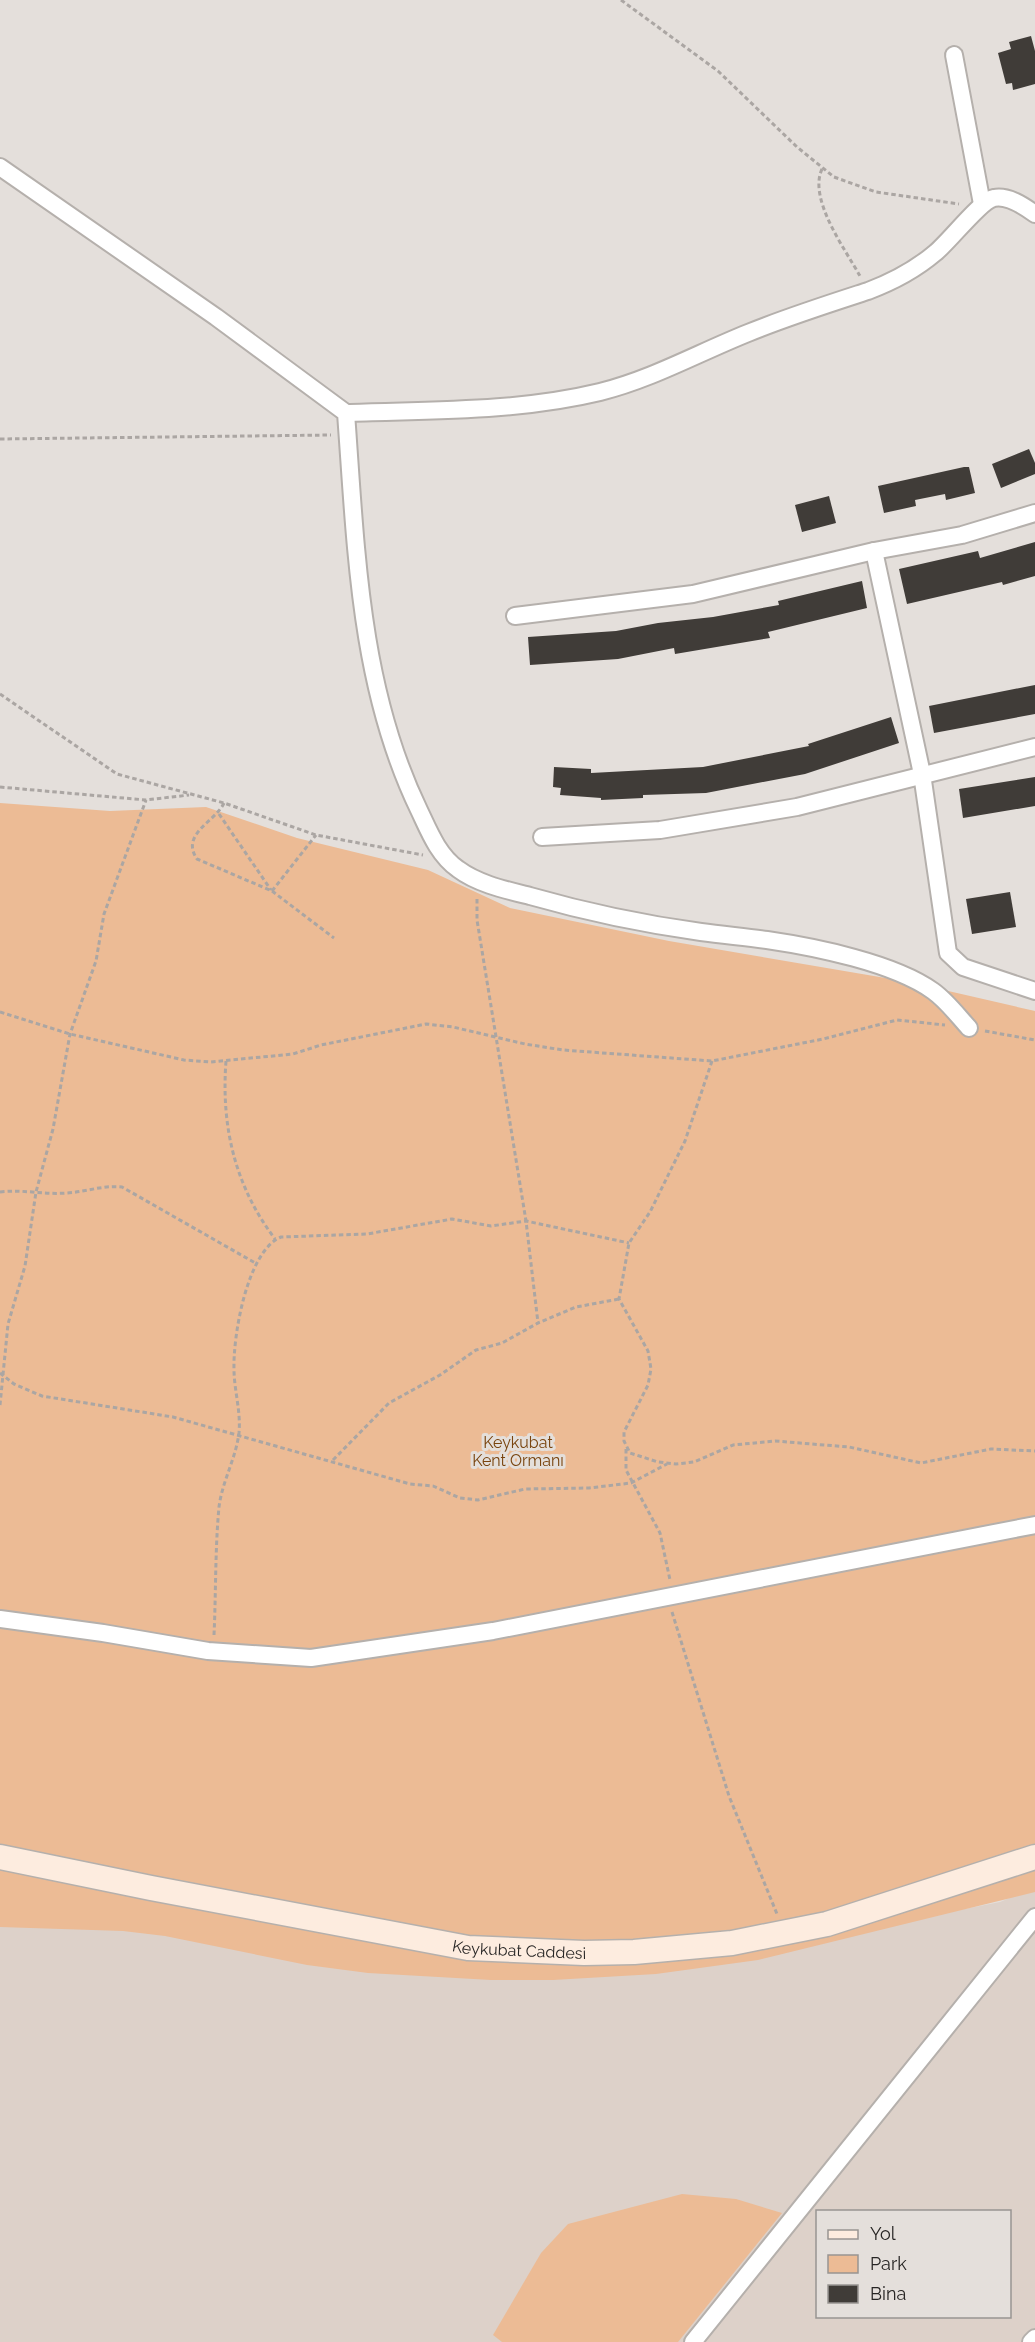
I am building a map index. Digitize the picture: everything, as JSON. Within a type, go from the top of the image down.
[{"type":"street","points":[[954,55],[982,204]]},
{"type":"street","points":[[0,167],[216,317],[346,413],[498,408],[545,403],[602,391],[666,369],[798,314],[868,291],[901,276],[927,260],[955,235],[982,204],[992,198],[1003,198],[1035,214]]},
{"type":"street","points":[[346,413],[362,608],[376,686],[396,753],[415,801],[436,843],[448,860],[477,879],[593,913],[703,933],[797,945],[863,962],[927,987],[942,998],[969,1028]]},
{"type":"street","points":[[515,616],[693,594],[874,551],[962,535],[1035,513]]},
{"type":"street","points":[[874,551],[922,774],[948,953],[963,967],[1034,990]]},
{"type":"street","points":[[542,837],[660,830],[797,807],[1035,747]]},
{"type":"street","points":[[0,1620],[103,1633],[214,1652],[311,1658],[493,1631],[1035,1525]]},
{"type":"street","name":"Keykubat Caddesi","points":[[0,1857],[468,1948],[545,1953],[634,1952],[732,1943],[784,1933],[873,1911],[1035,1857]]},
{"type":"street","points":[[693,2342],[1035,1917]]},
{"type":"street","points":[[1031,2342],[1035,2338]]},
{"type":"path","points":[[621,0],[718,71],[822,169],[850,185],[876,192],[958,204],[982,204]]},
{"type":"path","points":[[822,169],[817,188],[820,202],[868,291]]},
{"type":"path","points":[[0,439],[348,435]]},
{"type":"path","points":[[0,694],[117,774],[224,803],[316,835],[448,860]]},
{"type":"path","points":[[0,787],[146,800],[193,795]]},
{"type":"path","points":[[0,1405],[8,1324],[26,1266],[36,1192],[52,1129],[70,1035],[96,961],[104,914],[146,800]]},
{"type":"path","points":[[224,803],[219,814],[197,832],[193,839],[193,850],[197,859],[272,891],[334,938]]},
{"type":"path","points":[[219,814],[272,891]]},
{"type":"path","points":[[272,891],[316,835]]},
{"type":"path","points":[[477,879],[477,920],[526,1221],[538,1323]]},
{"type":"path","points":[[0,1012],[70,1035],[184,1060],[226,1060],[293,1054],[321,1045],[418,1024],[440,1024],[525,1044],[601,1054],[712,1061],[823,1039],[897,1020],[969,1028],[1035,1040]]},
{"type":"path","points":[[226,1060],[225,1110],[232,1155],[245,1192],[275,1239]]},
{"type":"path","points":[[712,1061],[681,1150],[650,1212],[629,1243],[619,1299],[648,1351],[651,1369],[648,1385],[624,1432],[626,1470],[660,1533],[670,1596],[729,1796],[784,1933]]},
{"type":"path","points":[[0,1192],[67,1193],[103,1186],[122,1187],[257,1264]]},
{"type":"path","points":[[214,1652],[219,1505],[239,1436],[239,1412],[234,1382],[234,1345],[247,1288],[257,1264],[275,1239],[287,1236],[367,1234],[444,1220],[491,1226],[526,1221],[629,1243]]},
{"type":"path","points":[[333,1461],[389,1403],[440,1375],[476,1350],[502,1343],[538,1323],[576,1307],[619,1299]]},
{"type":"path","points":[[2,1374],[14,1384],[42,1396],[139,1410],[333,1461],[410,1484],[433,1486],[470,1500],[486,1500],[525,1489],[578,1488],[631,1483],[667,1464]]},
{"type":"path","points":[[626,1447],[630,1453],[667,1464],[694,1462],[733,1444],[775,1441],[849,1447],[921,1463],[991,1449],[1035,1451]]},
{"type":"shaded area","points":[[1035,1887],[1035,2342],[0,2342],[0,1896],[652,1971],[1000,1902]]},
{"type":"green space","name":"Keykubat Kent Ormanı","points":[[0,803],[110,811],[206,807],[297,838],[428,870],[510,908],[669,941],[909,982],[1035,1011],[1035,1892],[758,1960],[656,1974],[553,1980],[491,1980],[368,1973],[307,1965],[165,1936],[123,1931],[0,1927]]},
{"type":"green space","points":[[682,2194],[736,2199],[782,2213],[678,2342],[502,2342],[493,2335],[541,2253],[568,2224]]},
{"type":"building","points":[[1031,36],[1035,51],[1035,84],[1013,90],[1012,83],[1006,84],[998,53],[1011,49],[1009,42]]},
{"type":"building","points":[[1029,449],[1035,463],[1035,474],[1001,488],[992,464]]},
{"type":"building","points":[[969,467],[975,493],[946,500],[945,494],[915,500],[916,506],[884,513],[878,486]]},
{"type":"building","points":[[829,496],[836,523],[802,532],[795,505]]},
{"type":"building","points":[[1035,542],[1035,576],[1003,585],[1002,582],[907,604],[899,569],[978,551],[980,558]]},
{"type":"building","points":[[862,581],[867,608],[768,632],[770,638],[675,654],[674,648],[618,659],[530,665],[528,637],[616,631],[658,623],[713,617],[779,605],[778,601]]},
{"type":"building","points":[[1035,685],[1035,714],[934,733],[929,706]]},
{"type":"building","points":[[891,717],[899,743],[805,774],[706,793],[643,795],[643,798],[601,800],[601,798],[560,795],[561,788],[553,787],[554,767],[591,769],[591,773],[703,767],[809,746],[808,744]]},
{"type":"building","points":[[1035,777],[1035,806],[963,818],[959,789]]},
{"type":"building","points":[[1010,892],[1016,927],[972,934],[966,899]]}]
